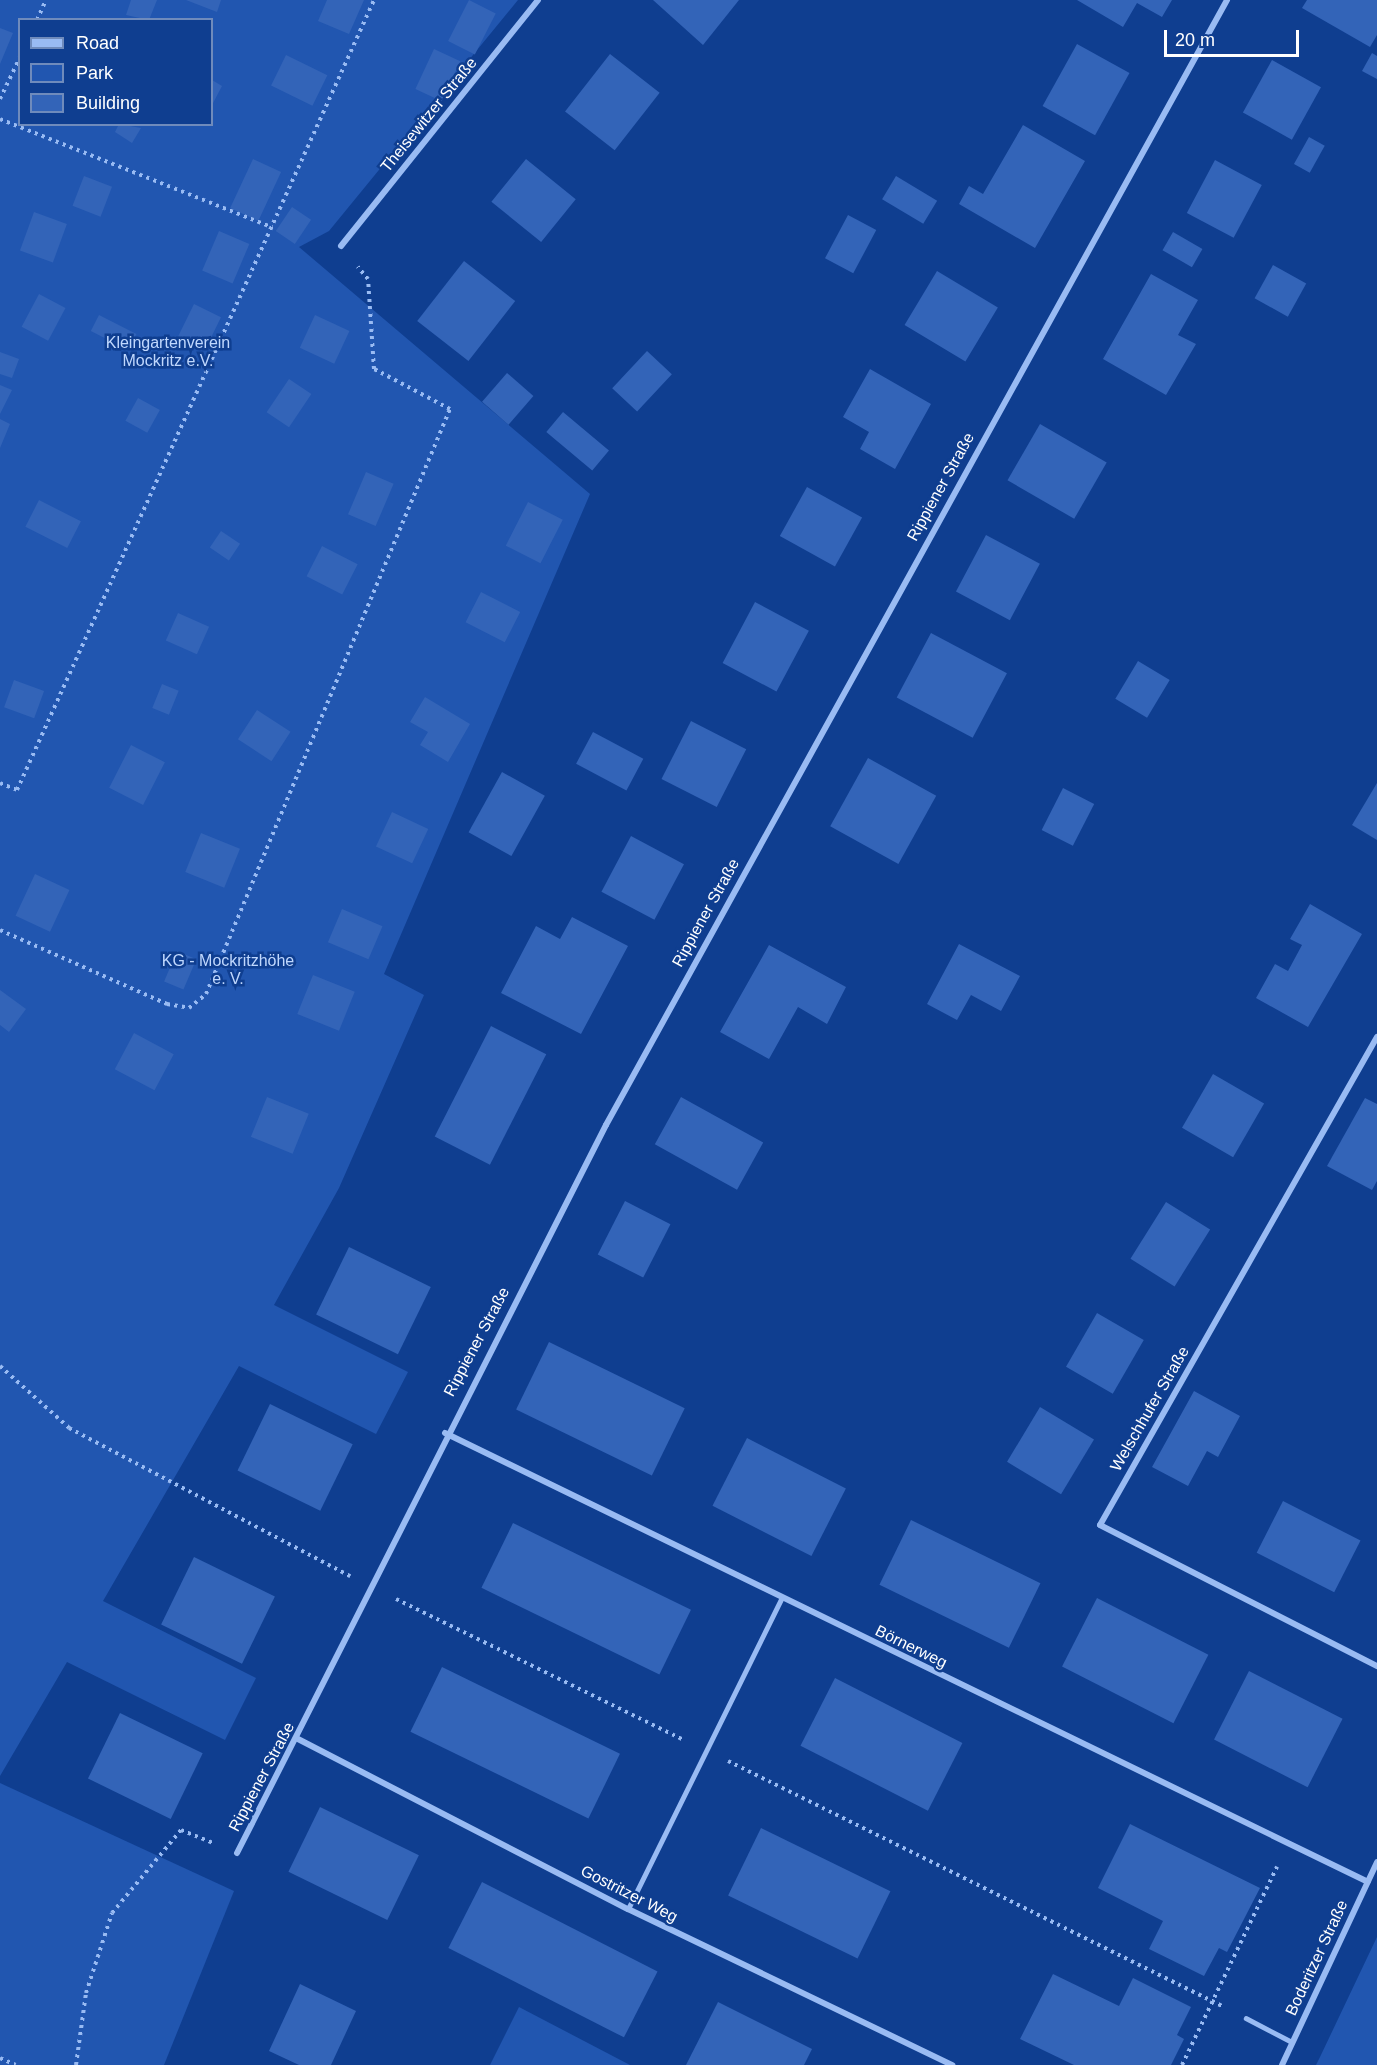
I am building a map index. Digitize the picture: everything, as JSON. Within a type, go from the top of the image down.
[{"type":"street","name":"Theisewitzer Straße","points":[[341,246],[538,0]]},
{"type":"street","name":"Rippiener Straße","points":[[237,1852],[298,1739],[445,1433],[606,1125],[1227,0]]},
{"type":"street","name":"Welschhufer Straße","points":[[1377,1037],[1100,1525],[1377,1666]]},
{"type":"street","name":"Börnerweg","points":[[445,1433],[781,1599],[1368,1882]]},
{"type":"street","name":"Gostritzer Weg","points":[[298,1739],[628,1909],[952,2065]]},
{"type":"street","name":"Boderitzer Straße","points":[[1282,2065],[1377,1862]]},
{"type":"lane","points":[[628,1909],[781,1599]]},
{"type":"lane","points":[[1246,2018],[1293,2042]]},
{"type":"path","points":[[38,18],[46,0]]},
{"type":"path","points":[[0,783],[17,790],[374,0]]},
{"type":"path","points":[[0,99],[18,61]]},
{"type":"path","points":[[0,119],[272,227]]},
{"type":"path","points":[[0,930],[167,1004],[189,1008],[206,994],[450,408],[374,369],[368,279],[341,246]]},
{"type":"path","points":[[0,1365],[69,1428],[372,1588],[1196,1994]]},
{"type":"path","points":[[76,2065],[86,1993],[112,1913],[181,1830],[237,1852]]},
{"type":"path","points":[[1182,2065],[1287,1844]]},
{"type":"path","points":[[0,2058],[16,2065]]},
{"type":"green space","points":[[0,0],[518,0],[329,231],[299,247],[590,494],[384,974],[424,995],[339,1188],[274,1305],[408,1372],[376,1434],[239,1366],[103,1601],[256,1678],[225,1740],[67,1662],[0,1776]]},
{"type":"green space","points":[[0,1783],[234,1891],[164,2065],[0,2065]]},
{"type":"green space","points":[[1377,1937],[1377,2065],[1316,2065],[1320,2057]]},
{"type":"green space","points":[[519,2007],[630,2065],[490,2065]]},
{"type":"building","points":[[131,0],[157,0],[150,18],[126,15]]},
{"type":"building","points":[[186,0],[221,0],[217,12]]},
{"type":"building","points":[[327,0],[364,0],[349,34],[318,21]]},
{"type":"building","points":[[469,0],[496,14],[475,55],[448,41]]},
{"type":"building","points":[[653,0],[739,0],[703,45]]},
{"type":"building","points":[[1077,0],[1172,0],[1162,17],[1137,3],[1123,27]]},
{"type":"building","points":[[1307,0],[1377,0],[1377,35],[1370,47],[1302,8]]},
{"type":"building","points":[[0,28],[13,33],[0,64]]},
{"type":"building","points":[[1077,44],[1129,73],[1095,135],[1043,106]]},
{"type":"building","points":[[434,49],[460,61],[442,101],[415,89]]},
{"type":"building","points":[[1372,53],[1377,56],[1377,79],[1362,71]]},
{"type":"building","points":[[610,54],[660,93],[615,150],[565,112]]},
{"type":"building","points":[[286,55],[327,75],[312,106],[271,86]]},
{"type":"building","points":[[1272,60],[1321,87],[1292,140],[1243,112]]},
{"type":"building","points":[[213,81],[222,86],[213,103]]},
{"type":"building","points":[[1023,125],[1085,161],[1035,248],[959,204],[969,186],[983,194]]},
{"type":"building","points":[[118,126],[141,128],[132,143],[115,132]]},
{"type":"building","points":[[1309,137],[1325,146],[1310,173],[1294,164]]},
{"type":"building","points":[[253,159],[281,172],[258,221],[230,208]]},
{"type":"building","points":[[526,159],[576,199],[541,242],[491,202]]},
{"type":"building","points":[[1215,160],[1262,185],[1234,238],[1187,213]]},
{"type":"building","points":[[84,176],[112,187],[101,217],[73,206]]},
{"type":"building","points":[[896,176],[937,201],[923,224],[882,199]]},
{"type":"building","points":[[292,207],[311,220],[295,244],[276,231]]},
{"type":"building","points":[[34,212],[67,224],[53,262],[20,251]]},
{"type":"building","points":[[848,215],[876,230],[853,273],[825,258]]},
{"type":"building","points":[[219,231],[249,244],[233,283],[202,271]]},
{"type":"building","points":[[1173,232],[1202,249],[1192,267],[1162,250]]},
{"type":"building","points":[[464,261],[515,301],[468,361],[417,321]]},
{"type":"building","points":[[1273,265],[1306,283],[1288,317],[1255,298]]},
{"type":"building","points":[[937,271],[998,308],[965,362],[905,325]]},
{"type":"building","points":[[1151,274],[1198,300],[1178,335],[1196,344],[1166,395],[1103,359]]},
{"type":"building","points":[[39,294],[65,308],[48,341],[22,327]]},
{"type":"building","points":[[194,304],[221,317],[205,350],[178,336]]},
{"type":"building","points":[[99,315],[136,334],[128,350],[91,331]]},
{"type":"building","points":[[315,315],[349,331],[334,364],[300,348]]},
{"type":"building","points":[[647,351],[672,374],[637,411],[612,388]]},
{"type":"building","points":[[0,352],[19,359],[12,378],[0,374]]},
{"type":"building","points":[[870,369],[931,404],[895,469],[860,449],[869,432],[843,417]]},
{"type":"building","points":[[507,373],[533,396],[508,425],[482,402]]},
{"type":"building","points":[[289,379],[311,394],[289,427],[267,412]]},
{"type":"building","points":[[0,385],[12,390],[0,414]]},
{"type":"building","points":[[138,398],[160,410],[147,433],[125,421]]},
{"type":"building","points":[[563,412],[609,451],[592,470],[546,432]]},
{"type":"building","points":[[0,419],[10,424],[0,448]]},
{"type":"building","points":[[1040,424],[1107,462],[1074,519],[1008,480]]},
{"type":"building","points":[[366,472],[394,484],[376,526],[348,514]]},
{"type":"building","points":[[807,487],[862,518],[835,567],[780,536]]},
{"type":"building","points":[[39,500],[81,521],[67,548],[25,527]]},
{"type":"building","points":[[528,502],[563,520],[541,563],[506,546]]},
{"type":"building","points":[[221,531],[240,544],[229,560],[210,548]]},
{"type":"building","points":[[986,535],[1040,564],[1010,620],[956,592]]},
{"type":"building","points":[[322,546],[358,564],[342,594],[307,576]]},
{"type":"building","points":[[481,592],[520,612],[505,642],[466,622]]},
{"type":"building","points":[[755,602],[809,631],[776,692],[723,663]]},
{"type":"building","points":[[178,613],[209,627],[197,654],[166,640]]},
{"type":"building","points":[[931,633],[1007,673],[973,738],[897,697]]},
{"type":"building","points":[[1138,661],[1170,680],[1147,718],[1115,699]]},
{"type":"building","points":[[14,680],[44,691],[34,718],[4,707]]},
{"type":"building","points":[[162,684],[179,691],[169,715],[152,708]]},
{"type":"building","points":[[425,697],[470,724],[448,762],[420,745],[428,732],[410,722]]},
{"type":"building","points":[[257,710],[291,732],[271,761],[238,739]]},
{"type":"building","points":[[691,721],[746,749],[717,807],[661,779]]},
{"type":"building","points":[[593,732],[643,759],[626,791],[576,764]]},
{"type":"building","points":[[131,745],[165,762],[143,805],[109,788]]},
{"type":"building","points":[[868,758],[936,796],[898,864],[830,826]]},
{"type":"building","points":[[502,772],[545,796],[511,856],[469,832]]},
{"type":"building","points":[[1377,783],[1377,840],[1352,825]]},
{"type":"building","points":[[1063,788],[1094,804],[1073,846],[1042,830]]},
{"type":"building","points":[[392,812],[428,829],[412,863],[376,846]]},
{"type":"building","points":[[201,833],[240,849],[224,888],[185,872]]},
{"type":"building","points":[[631,836],[684,864],[654,920],[601,892]]},
{"type":"building","points":[[35,874],[69,890],[50,932],[16,916]]},
{"type":"building","points":[[1310,904],[1362,934],[1308,1027],[1256,998],[1275,964],[1288,971],[1302,945],[1290,939]]},
{"type":"building","points":[[342,909],[383,926],[368,959],[328,942]]},
{"type":"building","points":[[572,917],[628,946],[581,1034],[501,993],[536,926],[560,939]]},
{"type":"building","points":[[959,944],[1020,976],[1001,1011],[971,995],[957,1020],[927,1004]]},
{"type":"building","points":[[769,945],[846,987],[827,1024],[798,1007],[769,1059],[720,1032]]},
{"type":"building","points":[[177,951],[196,959],[183,990],[164,981]]},
{"type":"building","points":[[313,975],[355,992],[339,1031],[297,1014]]},
{"type":"building","points":[[0,990],[26,1009],[9,1032],[0,1025]]},
{"type":"building","points":[[491,1026],[546,1054],[490,1165],[435,1136]]},
{"type":"building","points":[[134,1033],[174,1054],[154,1090],[115,1069]]},
{"type":"building","points":[[1213,1074],[1264,1104],[1233,1157],[1182,1128]]},
{"type":"building","points":[[267,1097],[309,1114],[293,1154],[251,1137]]},
{"type":"building","points":[[681,1097],[763,1143],[737,1190],[655,1144]]},
{"type":"building","points":[[1365,1098],[1377,1104],[1377,1181],[1372,1190],[1327,1166]]},
{"type":"building","points":[[625,1201],[670,1224],[643,1278],[598,1254]]},
{"type":"building","points":[[1166,1202],[1210,1230],[1175,1286],[1130,1259]]},
{"type":"building","points":[[349,1247],[431,1287],[398,1354],[316,1314]]},
{"type":"building","points":[[1097,1313],[1144,1340],[1113,1394],[1066,1367]]},
{"type":"building","points":[[549,1342],[685,1408],[652,1476],[516,1409]]},
{"type":"building","points":[[1194,1391],[1240,1416],[1218,1457],[1207,1451],[1188,1486],[1152,1467]]},
{"type":"building","points":[[270,1404],[353,1444],[320,1511],[238,1471]]},
{"type":"building","points":[[1040,1407],[1094,1439],[1061,1494],[1007,1462]]},
{"type":"building","points":[[747,1438],[846,1488],[811,1556],[712,1506]]},
{"type":"building","points":[[1283,1501],[1361,1540],[1334,1592],[1257,1553]]},
{"type":"building","points":[[911,1520],[1040,1583],[1009,1648],[879,1585]]},
{"type":"building","points":[[513,1523],[691,1610],[659,1675],[481,1588]]},
{"type":"building","points":[[194,1557],[275,1596],[242,1664],[161,1624]]},
{"type":"building","points":[[1097,1598],[1208,1655],[1173,1723],[1062,1667]]},
{"type":"building","points":[[442,1667],[620,1754],[588,1819],[410,1732]]},
{"type":"building","points":[[1249,1671],[1343,1719],[1308,1787],[1214,1740]]},
{"type":"building","points":[[835,1678],[962,1743],[928,1811],[800,1746]]},
{"type":"building","points":[[120,1713],[203,1753],[171,1819],[88,1779]]},
{"type":"building","points":[[320,1807],[419,1855],[387,1920],[288,1872]]},
{"type":"building","points":[[1130,1824],[1260,1888],[1227,1952],[1219,1948],[1204,1976],[1149,1949],[1163,1921],[1098,1888]]},
{"type":"building","points":[[761,1828],[890,1891],[858,1959],[728,1895]]},
{"type":"building","points":[[482,1882],[658,1971],[624,2037],[448,1948]]},
{"type":"building","points":[[1053,1974],[1119,2006],[1133,1978],[1191,2007],[1177,2035],[1184,2039],[1171,2065],[1074,2065],[1020,2039]]},
{"type":"building","points":[[300,1984],[356,2011],[331,2065],[299,2065],[269,2051]]},
{"type":"building","points":[[718,2002],[812,2049],[804,2065],[686,2065]]},
{"type":"park label","name":"Kleingartenverein Mockritz e.V.","points":[[168,352]]},
{"type":"park label","name":"KG - Mockritzhöhe e. V.","points":[[228,970]]}]
